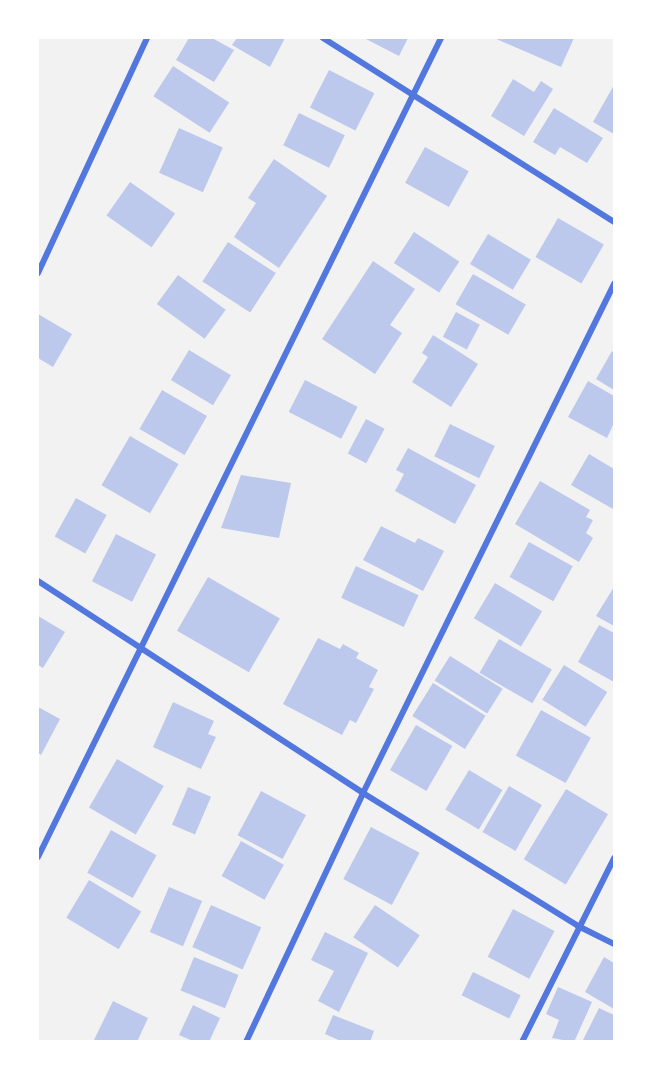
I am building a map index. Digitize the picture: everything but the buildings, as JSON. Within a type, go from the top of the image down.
[{"type":"street","points":[[38,273],[147,38]]},
{"type":"street","points":[[323,38],[615,222]]},
{"type":"street","points":[[38,857],[441,38]]},
{"type":"street","points":[[246,1041],[363,793],[615,284]]},
{"type":"street","points":[[38,581],[363,793],[578,926],[615,944]]},
{"type":"street","points":[[522,1041],[578,926],[615,858]]}]
